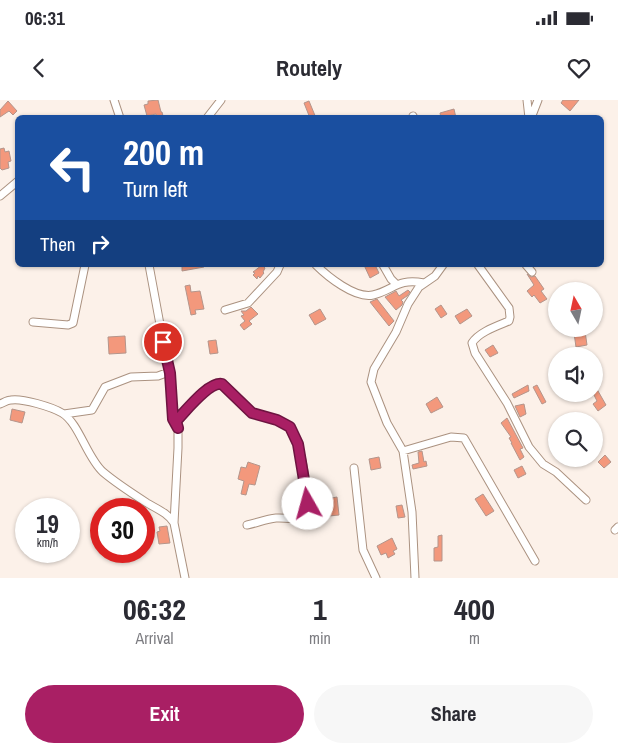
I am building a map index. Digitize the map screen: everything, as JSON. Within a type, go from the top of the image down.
[{"type":"street","points":[[114,100],[119,115]]},
{"type":"street","points":[[209,115],[221,100]]},
{"type":"street","points":[[527,100],[530,115]]},
{"type":"street","points":[[531,115],[538,100]]},
{"type":"street","points":[[0,196],[15,184]]},
{"type":"street","points":[[33,322],[68,325],[73,323],[84,267]]},
{"type":"street","points":[[149,267],[169,372],[173,419],[178,428]]},
{"type":"street","points":[[225,310],[248,303],[277,272],[279,267]]},
{"type":"street","points":[[318,267],[332,280],[367,296],[396,284],[406,282],[424,283]]},
{"type":"street","points":[[384,267],[391,280],[396,284]]},
{"type":"street","points":[[415,578],[412,512],[403,451],[387,423],[371,382],[374,369],[396,332],[408,304],[419,287],[435,276],[441,267]]},
{"type":"street","points":[[479,267],[509,308],[510,317],[509,321],[485,332],[474,340],[472,344],[475,353],[507,403],[529,447],[543,464],[556,472],[586,500]]},
{"type":"street","points":[[528,267],[532,272]]},
{"type":"street","points":[[64,414],[92,410],[104,388],[120,380],[135,376],[158,376],[169,372]]},
{"type":"street","points":[[185,578],[174,523],[178,428],[176,421],[201,394],[218,383],[226,388],[252,413],[277,420],[290,427],[298,444],[304,475],[308,514],[300,518],[276,518],[247,525]]},
{"type":"street","points":[[1,405],[11,400],[30,402],[49,407],[64,414],[96,464],[104,472],[169,516],[174,523]]},
{"type":"street","points":[[403,451],[451,437],[464,438],[535,561]]},
{"type":"street","points":[[354,468],[364,550],[376,578]]},
{"type":"building","points":[[158,100],[163,115],[147,115],[144,105],[148,104],[148,101]]},
{"type":"building","points":[[563,100],[579,100],[570,111],[561,103]]},
{"type":"building","points":[[8,101],[17,111],[13,115],[9,111],[0,117],[0,110]]},
{"type":"building","points":[[309,101],[315,115],[309,115],[304,103]]},
{"type":"building","points":[[454,109],[455,115],[440,115],[440,113]]},
{"type":"building","points":[[4,148],[5,152],[9,151],[11,161],[8,162],[9,168],[2,170],[0,168],[0,149]]},
{"type":"building","points":[[182,267],[204,267],[182,271]]},
{"type":"building","points":[[259,267],[265,268],[264,273],[260,278],[258,276],[257,279],[253,272]]},
{"type":"building","points":[[365,267],[376,267],[379,273],[370,278]]},
{"type":"building","points":[[527,274],[531,277],[535,276],[544,289],[541,291],[547,299],[540,303],[534,295],[532,297],[527,291],[534,285]]},
{"type":"building","points":[[190,285],[191,292],[200,291],[204,309],[195,310],[196,314],[191,315],[185,286]]},
{"type":"building","points":[[408,290],[410,292],[401,300],[403,302],[402,305],[396,310],[385,297],[396,291],[399,296]]},
{"type":"building","points":[[377,299],[394,321],[389,326],[370,302]]},
{"type":"building","points":[[441,305],[447,314],[441,318],[435,309]]},
{"type":"building","points":[[251,307],[258,314],[249,321],[252,324],[244,330],[240,325],[245,321],[241,316],[244,315],[241,311],[246,311]]},
{"type":"building","points":[[320,309],[326,319],[315,325],[309,315]]},
{"type":"building","points":[[467,309],[472,316],[460,324],[455,316]]},
{"type":"building","points":[[125,336],[126,353],[109,354],[108,337]]},
{"type":"building","points":[[575,338],[586,338],[587,345],[576,347]]},
{"type":"building","points":[[216,340],[218,353],[210,354],[208,341]]},
{"type":"building","points":[[493,345],[498,353],[490,357],[485,350]]},
{"type":"building","points":[[528,385],[529,391],[514,398],[512,394]]},
{"type":"building","points":[[537,385],[546,402],[542,404],[533,387]]},
{"type":"building","points":[[437,397],[443,407],[431,413],[426,404]]},
{"type":"building","points":[[603,400],[606,405],[598,411],[593,404],[603,402]]},
{"type":"building","points":[[524,404],[526,414],[520,417],[515,406]]},
{"type":"building","points":[[12,409],[25,412],[22,423],[10,420]]},
{"type":"building","points":[[507,418],[523,448],[520,449],[524,457],[520,460],[509,438],[511,437],[501,423]]},
{"type":"building","points":[[422,451],[424,462],[426,461],[427,466],[413,469],[412,465],[419,463],[418,452]]},
{"type":"building","points":[[605,455],[611,462],[604,468],[603,467],[603,457]]},
{"type":"building","points":[[379,457],[381,468],[371,470],[369,459]]},
{"type":"building","points":[[248,462],[260,466],[255,485],[249,484],[246,495],[241,494],[244,481],[238,479],[241,467],[246,468]]},
{"type":"building","points":[[522,466],[526,474],[518,478],[514,470]]},
{"type":"building","points":[[483,494],[494,511],[486,516],[475,499]]},
{"type":"building","points":[[337,497],[339,515],[329,516],[326,499]]},
{"type":"building","points":[[402,505],[405,517],[398,518],[396,506]]},
{"type":"building","points":[[167,526],[170,543],[159,544],[157,532],[160,531],[159,527]]},
{"type":"building","points":[[442,535],[442,561],[434,561],[434,548],[438,547],[438,536]]},
{"type":"building","points":[[392,538],[397,549],[393,551],[395,554],[388,558],[386,553],[381,555],[377,546]]},
{"type":"route","points":[[163,342],[170,373],[173,419],[178,428],[176,421],[201,394],[218,383],[222,384],[252,413],[283,422],[290,427],[298,444],[308,504]]}]
